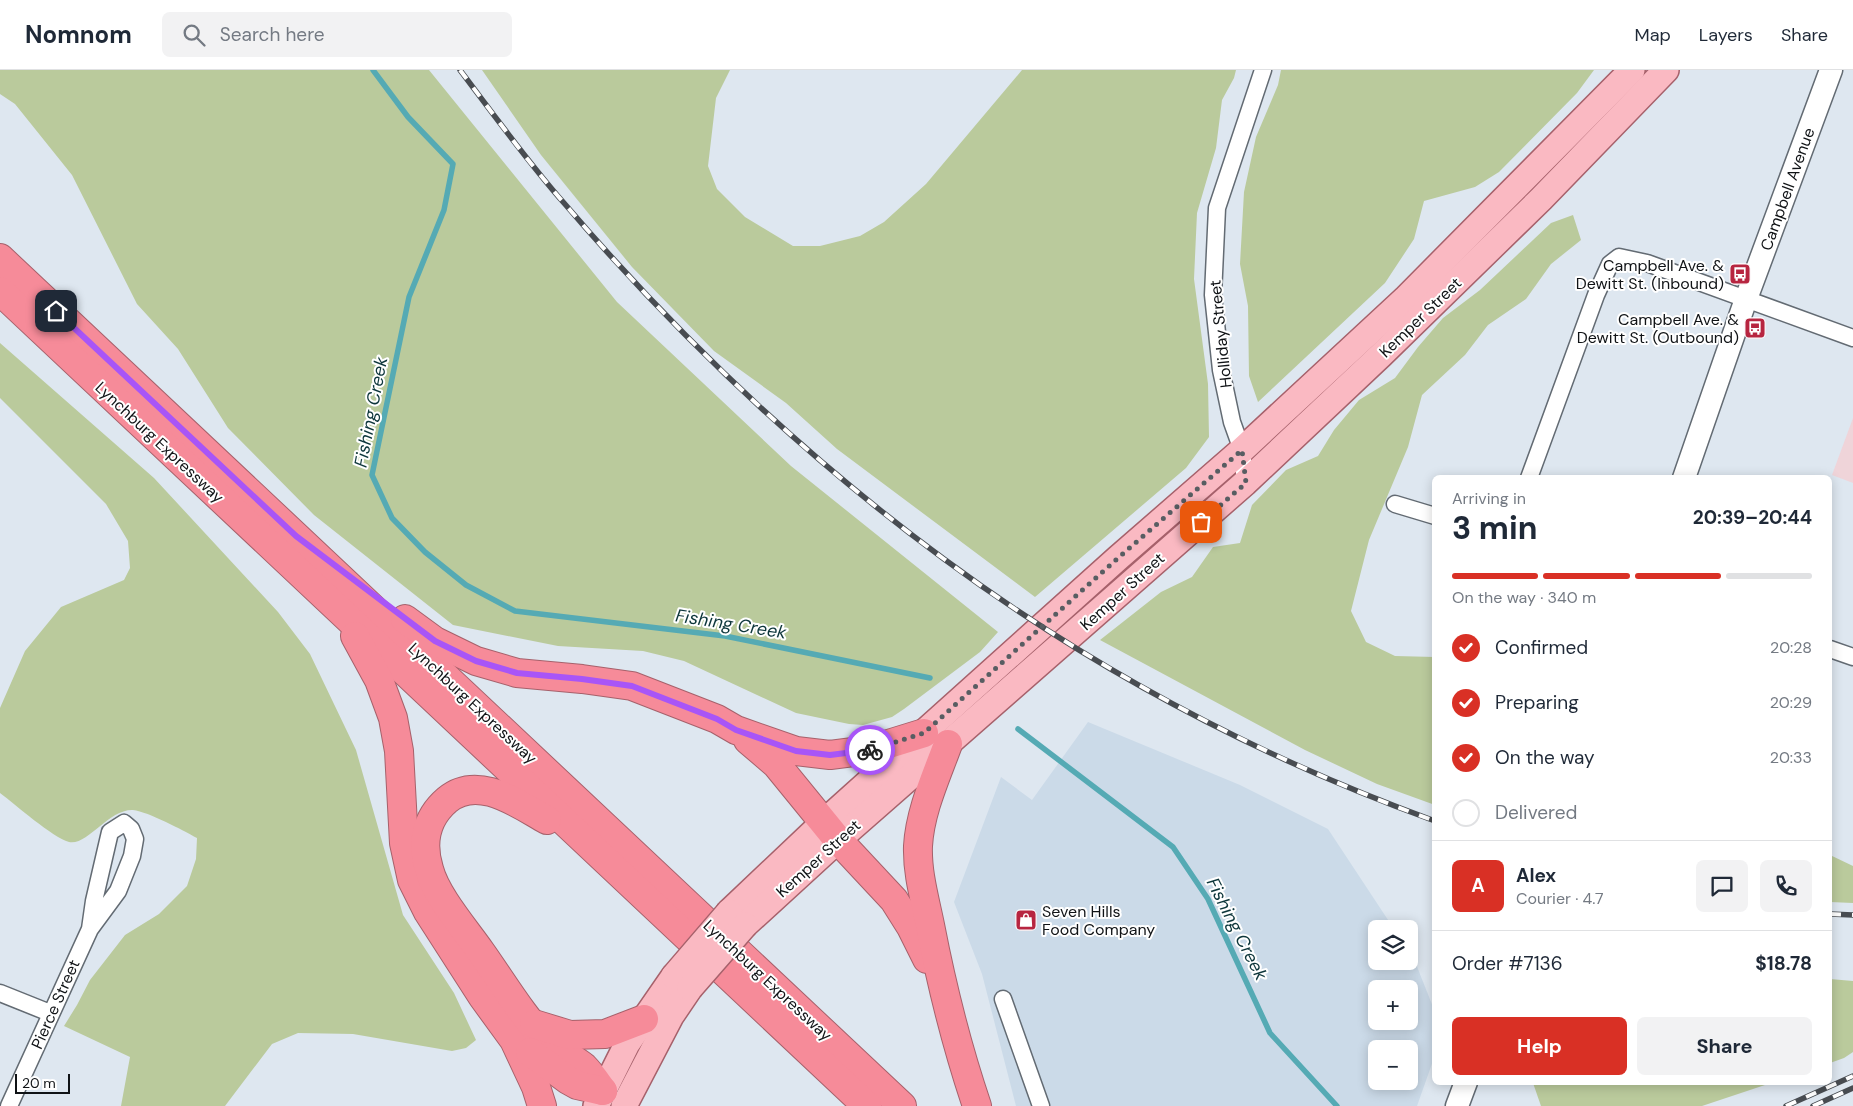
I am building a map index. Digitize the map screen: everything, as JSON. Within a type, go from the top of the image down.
[{"type":"highway","name":"Lynchburg Expressway","points":[[0,258],[902,1106]]},
{"type":"highway","name":"Lynchburg Expressway","points":[[0,291],[867,1106]]},
{"type":"highway","points":[[296,536],[435,641],[476,661],[517,673],[632,686],[717,719],[736,730],[776,764],[831,831],[894,900],[911,927],[943,989]]},
{"type":"highway","points":[[342,612],[379,680],[393,718],[399,751],[404,843],[412,880],[438,927],[482,996],[524,1032],[568,1080],[612,1101]]},
{"type":"highway","points":[[736,730],[796,751],[830,755],[936,739],[918,846],[920,872],[943,989],[964,1067],[977,1106]]},
{"type":"highway","points":[[542,1106],[524,1032],[443,899],[429,870],[426,852],[430,820],[437,809],[450,798],[467,790],[488,790],[511,800],[584,840]]},
{"type":"highway","points":[[524,1032],[605,1034],[644,1019]]},
{"type":"main road","name":"Kemper Street","points":[[936,739],[1118,558],[1242,450],[1405,299],[1632,70]]},
{"type":"main road","name":"Kemper Street","points":[[612,1101],[627,1044],[644,1019],[682,982],[737,918],[831,831],[936,739],[1246,483],[1527,213],[1666,70]]},
{"type":"main road","name":"Campbell Avenue","points":[[1685,475],[1746,299],[1831,70]]},
{"type":"main road","name":"Kemper Street","points":[[612,1101],[671,1016],[682,982]]},
{"type":"main road","points":[[1457,1106],[1465,1085]]},
{"type":"street","name":"Holliday Street","points":[[1246,483],[1242,450],[1232,422],[1221,370],[1213,295],[1217,208],[1263,70]]},
{"type":"street","points":[[1530,475],[1596,295],[1610,264],[1619,257],[1647,263],[1853,338]]},
{"type":"street","points":[[1395,504],[1432,515]]},
{"type":"street","points":[[1832,650],[1853,657]]},
{"type":"street","name":"Pierce Street","points":[[9,1106],[90,929],[118,891],[132,856],[135,839],[131,829],[124,823],[110,832],[94,901],[90,929]]},
{"type":"street","points":[[0,994],[50,1013]]},
{"type":"street","points":[[1003,999],[1041,1106]]},
{"type":"shaded area","points":[[1853,418],[1853,483],[1832,475]]},
{"type":"shaded area","points":[[1088,722],[1240,785],[1328,829],[1388,920],[1368,920],[1368,970],[1418,969],[1432,1004],[1432,1064],[1417,1106],[1016,1106],[982,974],[954,902],[1001,777],[1032,800]]},
{"type":"green space","points":[[0,70],[429,70],[617,302],[791,466],[998,632],[980,652],[904,709],[892,717],[863,725],[796,713],[684,661],[643,651],[558,646],[453,625],[314,515],[228,428],[178,349],[137,304],[72,175],[15,104],[0,94]]},
{"type":"green space","points":[[482,70],[730,70],[716,98],[708,166],[717,189],[745,217],[793,246],[820,246],[860,236],[884,222],[926,184],[1022,70],[1236,70],[1234,78],[1222,100],[1216,148],[1197,213],[1194,279],[1208,384],[1209,437],[1186,468],[1035,597],[837,449],[786,403],[714,351],[632,267],[541,155]]},
{"type":"green space","points":[[1281,70],[1594,70],[1577,93],[1499,172],[1475,187],[1424,201],[1414,239],[1385,283],[1258,402],[1249,376],[1248,306],[1240,264],[1244,192],[1256,137],[1278,85]]},
{"type":"green space","points":[[1573,215],[1581,240],[1551,264],[1526,299],[1488,325],[1465,355],[1422,395],[1408,447],[1369,540],[1351,611],[1366,642],[1395,656],[1432,657],[1432,804],[1377,784],[1305,750],[1100,640],[1161,592],[1192,577],[1213,547],[1240,543],[1252,505],[1286,470],[1318,456],[1334,430],[1359,400],[1395,378],[1443,318],[1480,290],[1551,223]]},
{"type":"green space","points":[[0,343],[154,478],[278,612],[310,654],[356,750],[403,915],[454,993],[476,1040],[466,1048],[452,1051],[353,1034],[298,1033],[272,1044],[225,1106],[121,1106],[130,1057],[64,1026],[90,980],[125,935],[159,914],[187,886],[196,859],[197,838],[140,811],[133,810],[115,815],[84,839],[69,842],[44,827],[0,793],[0,708],[25,651],[61,607],[124,580],[130,568],[128,541],[106,504],[0,398]]},
{"type":"green space","points":[[1832,856],[1853,866],[1853,903],[1832,902]]},
{"type":"green space","points":[[1832,979],[1853,981],[1853,1052],[1832,1062]]},
{"type":"green space","points":[[1534,1085],[1765,1085],[1702,1106],[1541,1106]]},
{"type":"waterway","name":"Fishing Creek","points":[[373,70],[408,117],[453,164],[444,210],[409,297],[372,475],[392,518],[425,552],[466,585],[515,611],[725,636],[930,678]]},
{"type":"waterway","name":"Fishing Creek","points":[[1018,729],[1173,847],[1208,899],[1270,1033],[1337,1106]]},
{"type":"railway","points":[[460,70],[550,187],[651,300],[744,392],[792,436],[892,520],[1001,599],[1059,637],[1119,674],[1180,708],[1306,769],[1432,820]]},
{"type":"railway","points":[[1832,914],[1853,915]]},
{"type":"railway","points":[[1786,1106],[1853,1076]]},
{"type":"railway","points":[[1813,1106],[1853,1088]]},
{"type":"way so far","points":[[870,750],[924,733],[1118,558],[1242,450],[1246,483],[1201,522]]},
{"type":"place","name":"Campbell Ave. & Dewitt St. (Inbound)","points":[[1740,274]]},
{"type":"place","name":"Campbell Ave. & Dewitt St. (Outbound)","points":[[1755,328]]},
{"type":"place","name":"Seven Hills Food Company","points":[[1026,920]]},
{"type":"route","points":[[56,311],[296,536],[435,641],[476,661],[517,673],[632,686],[717,719],[736,730],[796,751],[830,755],[870,750]]}]
